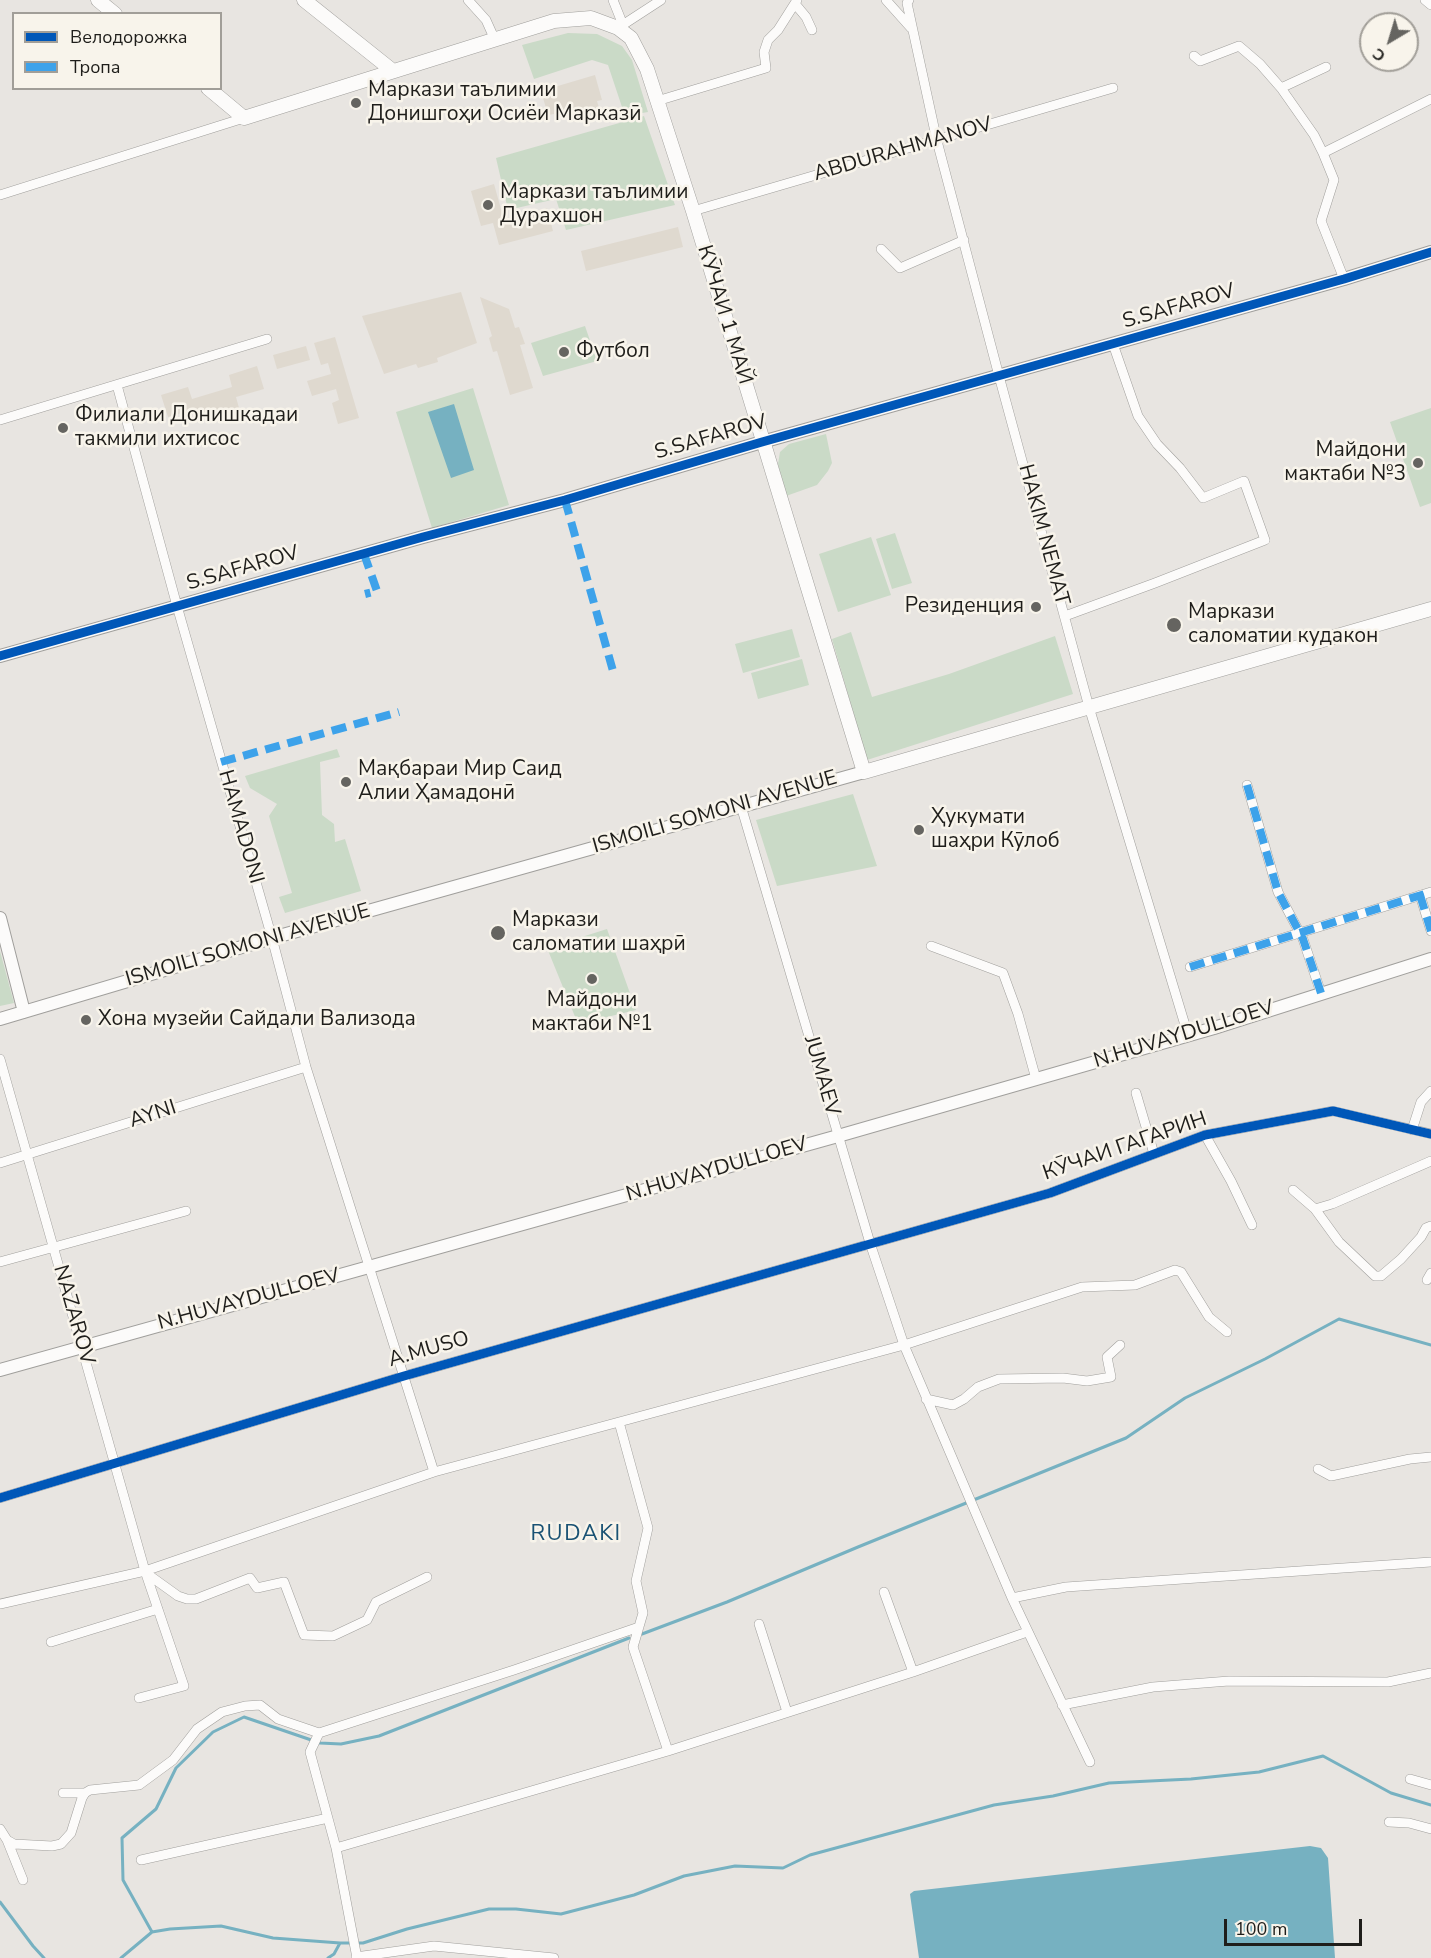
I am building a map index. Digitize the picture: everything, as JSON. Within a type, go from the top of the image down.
[{"type":"main road","points":[[98,0],[113,12]]},
{"type":"main road","points":[[304,0],[393,71]]},
{"type":"main road","name":"КӮЧАИ 1 МАЙ","points":[[244,118],[554,21],[591,18],[621,27],[640,53],[693,211],[864,772]]},
{"type":"main road","points":[[210,90],[244,118]]},
{"type":"main road","name":"ISMOILI SOMONI AVENUE","points":[[864,772],[1431,609]]},
{"type":"street","points":[[468,0],[486,20],[495,40]]},
{"type":"street","points":[[613,0],[621,27],[661,0]]},
{"type":"street","points":[[886,0],[913,30]]},
{"type":"street","name":"HAKIM NEMAT","points":[[909,0],[907,3],[937,141],[999,375],[1089,707],[1188,1035]]},
{"type":"street","points":[[1425,0],[1431,5]]},
{"type":"street","points":[[657,101],[766,68],[764,52],[768,40],[796,2],[812,30]]},
{"type":"street","points":[[1194,56],[1200,61],[1239,46],[1260,64],[1281,88],[1314,135],[1334,180],[1322,221],[1344,279]]},
{"type":"street","points":[[1281,88],[1326,67]]},
{"type":"street","name":"ABDURAHMANOV","points":[[693,211],[1113,88]]},
{"type":"street","points":[[1323,153],[1431,99]]},
{"type":"street","points":[[0,195],[244,118]]},
{"type":"street","points":[[881,249],[900,268],[963,240]]},
{"type":"street","name":"S.SAFAROV","points":[[0,656],[565,500],[762,442],[1344,279],[1431,252]]},
{"type":"street","points":[[0,420],[267,339]]},
{"type":"street","points":[[1065,616],[1265,540],[1244,481],[1203,498],[1180,468],[1157,444],[1138,416],[1113,344]]},
{"type":"street","name":"HAMADONI","points":[[117,385],[306,1067],[434,1472]]},
{"type":"street","name":"ISMOILI SOMONI AVENUE","points":[[0,1019],[272,938],[864,772]]},
{"type":"street","points":[[1247,785],[1278,892],[1299,932],[1321,993]]},
{"type":"street","name":"JUMAEV","points":[[741,806],[870,1243],[904,1345],[1027,1632],[1090,1762]]},
{"type":"street","points":[[1190,967],[1431,892]]},
{"type":"street","points":[[1420,896],[1431,931]]},
{"type":"street","points":[[0,918],[24,1012]]},
{"type":"street","points":[[931,946],[1003,973],[1018,1014],[1036,1079]]},
{"type":"street","name":"N.HUVAYDULLOEV","points":[[0,1370],[838,1136],[1188,1035],[1431,959]]},
{"type":"street","name":"NAZAROV","points":[[0,1059],[145,1572],[184,1686],[139,1698]]},
{"type":"street","name":"AYNI","points":[[0,1163],[306,1067]]},
{"type":"street","points":[[1412,1130],[1421,1102],[1431,1090]]},
{"type":"street","points":[[1136,1093],[1154,1154]]},
{"type":"street","name":"КӮЧАИ ГАГАРИН","points":[[870,1243],[1050,1193],[1205,1135],[1333,1112],[1431,1134]]},
{"type":"street","points":[[1205,1135],[1231,1180],[1252,1226]]},
{"type":"street","points":[[1315,1209],[1332,1204],[1431,1161]]},
{"type":"street","points":[[1293,1190],[1315,1209],[1339,1242],[1375,1276],[1381,1276],[1401,1259],[1426,1228],[1431,1226]]},
{"type":"street","points":[[0,1262],[186,1211]]},
{"type":"street","name":"A.MUSO","points":[[0,1498],[404,1376],[870,1243]]},
{"type":"street","points":[[0,1604],[145,1572],[434,1472],[904,1345],[1082,1287],[1135,1285],[1175,1270],[1180,1272],[1209,1317],[1227,1332]]},
{"type":"street","points":[[926,1399],[953,1404],[964,1399],[978,1387],[999,1379],[1063,1378],[1087,1381],[1110,1377],[1107,1358],[1120,1345]]},
{"type":"street","points":[[619,1422],[648,1528],[636,1581],[643,1613],[633,1647],[668,1751]]},
{"type":"street","points":[[1318,1469],[1331,1476],[1410,1459],[1431,1457]]},
{"type":"street","points":[[1012,1598],[1066,1587],[1431,1562]]},
{"type":"street","points":[[145,1572],[178,1596],[187,1599],[196,1599],[250,1578],[257,1588],[284,1582],[304,1635],[333,1636],[367,1620],[376,1602],[427,1577]]},
{"type":"street","points":[[884,1592],[913,1672]]},
{"type":"street","points":[[51,1642],[158,1609]]},
{"type":"street","points":[[759,1624],[786,1712]]},
{"type":"street","points":[[7,1840],[14,1844],[52,1846],[61,1844],[71,1833],[85,1793],[90,1790],[139,1785],[173,1760],[197,1729],[222,1712],[260,1705],[278,1719],[319,1733],[639,1627]]},
{"type":"street","points":[[336,1848],[668,1751],[913,1672],[1027,1632]]},
{"type":"street","points":[[1062,1705],[1152,1687],[1229,1681],[1388,1682],[1431,1673]]},
{"type":"street","points":[[319,1733],[310,1752],[336,1848],[356,1954],[434,1946],[554,1958]]},
{"type":"street","points":[[1410,1779],[1431,1785]]},
{"type":"street","points":[[63,1793],[85,1793]]},
{"type":"street","points":[[141,1860],[328,1818]]},
{"type":"street","points":[[1389,1822],[1409,1823],[1431,1829]]},
{"type":"street","points":[[0,1829],[7,1840],[23,1880]]},
{"type":"shaded area","points":[[595,75],[602,100],[597,101],[599,108],[582,113],[583,119],[574,122],[572,116],[556,121],[554,114],[548,115],[541,91]]},
{"type":"shaded area","points":[[494,184],[504,220],[547,208],[553,231],[499,245],[493,223],[481,226],[471,191]]},
{"type":"shaded area","points":[[678,227],[683,247],[586,271],[581,251]]},
{"type":"shaded area","points":[[461,292],[477,343],[437,358],[438,362],[418,368],[416,364],[384,374],[362,316]]},
{"type":"shaded area","points":[[480,297],[509,309],[515,328],[519,327],[525,344],[520,345],[533,388],[510,395],[497,351],[493,352],[489,338],[492,336]]},
{"type":"shaded area","points":[[335,337],[359,418],[338,424],[332,403],[339,400],[336,389],[312,396],[307,381],[331,374],[328,363],[321,365],[314,343]]},
{"type":"shaded area","points":[[306,346],[310,360],[277,369],[273,355]]},
{"type":"shaded area","points":[[257,366],[264,389],[236,397],[239,408],[198,420],[195,409],[168,417],[161,395],[188,387],[192,399],[232,387],[229,375]]},
{"type":"green space","points":[[568,33],[597,34],[622,46],[632,60],[648,112],[625,116],[608,65],[592,60],[534,79],[522,45]]},
{"type":"green space","points":[[644,116],[675,205],[566,230],[556,199],[508,210],[496,158]]},
{"type":"green space","name":"Футбол","points":[[585,326],[597,361],[543,376],[531,343]]},
{"type":"green space","points":[[473,388],[509,505],[432,528],[396,412]]},
{"type":"green space","name":"Майдони мактаби №3","points":[[1431,408],[1431,503],[1420,507],[1390,422]]},
{"type":"green space","points":[[826,434],[832,463],[828,471],[817,485],[786,496],[778,464],[780,452],[789,444]]},
{"type":"green space","points":[[895,533],[912,583],[892,589],[876,539]]},
{"type":"green space","points":[[871,537],[891,595],[838,612],[819,554]]},
{"type":"green space","points":[[792,629],[800,657],[743,673],[735,644]]},
{"type":"green space","points":[[851,632],[872,697],[949,674],[1055,636],[1073,694],[867,760],[832,639]]},
{"type":"green space","points":[[802,659],[809,685],[758,699],[751,673]]},
{"type":"green space","points":[[337,749],[340,757],[320,762],[322,815],[334,824],[335,842],[345,839],[361,891],[285,913],[279,897],[292,893],[269,816],[277,804],[250,788],[245,776]]},
{"type":"green space","points":[[853,794],[877,866],[777,886],[756,820]]},
{"type":"green space","name":"Майдони мактаби №1","points":[[607,929],[636,1010],[578,1024],[547,948]]},
{"type":"green space","points":[[0,951],[14,1003],[0,1006]]},
{"type":"water","points":[[454,404],[474,470],[451,478],[428,412]]},
{"type":"water","points":[[1310,1846],[1321,1848],[1328,1858],[1335,1958],[919,1958],[910,1894],[914,1891]]},
{"type":"waterway","points":[[642,1634],[727,1602],[1126,1438],[1185,1398],[1265,1359],[1339,1319],[1431,1345]]},
{"type":"waterway","points":[[152,1932],[123,1880],[122,1838],[156,1809],[176,1768],[213,1732],[244,1717],[320,1743],[341,1744],[379,1736],[629,1638]]},
{"type":"waterway","points":[[121,1958],[152,1932],[170,1929],[221,1926],[273,1938],[363,1943],[407,1929],[489,1909],[516,1909],[561,1914],[634,1895],[684,1876],[735,1866],[783,1868],[810,1855],[994,1805],[1053,1796],[1109,1783],[1191,1779],[1259,1772],[1323,1756],[1391,1793],[1431,1805]]},
{"type":"waterway","points":[[0,1902],[44,1958]]},
{"type":"waterway","points":[[328,1958],[334,1954],[340,1943]]},
{"type":"marked path","points":[[565,500],[613,671]]},
{"type":"marked path","points":[[364,554],[377,591],[365,594]]},
{"type":"marked path","points":[[221,762],[399,712]]},
{"type":"marked path","points":[[1247,785],[1278,892],[1303,939],[1321,993]]},
{"type":"marked path","points":[[1190,967],[1431,892]]},
{"type":"marked path","points":[[1420,895],[1431,931]]},
{"type":"cycle path","points":[[0,656],[423,537],[565,500],[762,442],[1344,279],[1431,252]]},
{"type":"cycle path","points":[[0,1498],[404,1376],[1050,1193],[1205,1135],[1333,1111],[1431,1134]]},
{"type":"place","name":"Маркази таълимии Донишгоҳи Осиёи Марказӣ","points":[[356,103]]},
{"type":"place","name":"Маркази таълимии Дурахшон","points":[[488,205]]},
{"type":"place","name":"Футбол","points":[[564,352]]},
{"type":"place","name":"Филиали Донишкадаи такмили ихтисос","points":[[63,428]]},
{"type":"place","name":"Майдони мактаби №3","points":[[1418,463]]},
{"type":"place","name":"Резиденция","points":[[1036,607]]},
{"type":"place","name":"Маркази саломатии кудакон","points":[[1174,625]]},
{"type":"place","name":"Мақбараи Мир Саид Алии Ҳамадонӣ","points":[[346,782]]},
{"type":"place","name":"Ҳукумати шаҳри Кӯлоб","points":[[919,830]]},
{"type":"place","name":"Маркази саломатии шаҳрӣ","points":[[498,933]]},
{"type":"place","name":"Майдони мактаби №1","points":[[592,979]]},
{"type":"place","name":"Хона музейи Сайдали Вализода","points":[[86,1020]]},
{"type":"district","name":"RUDAKI","points":[[576,1535]]}]
